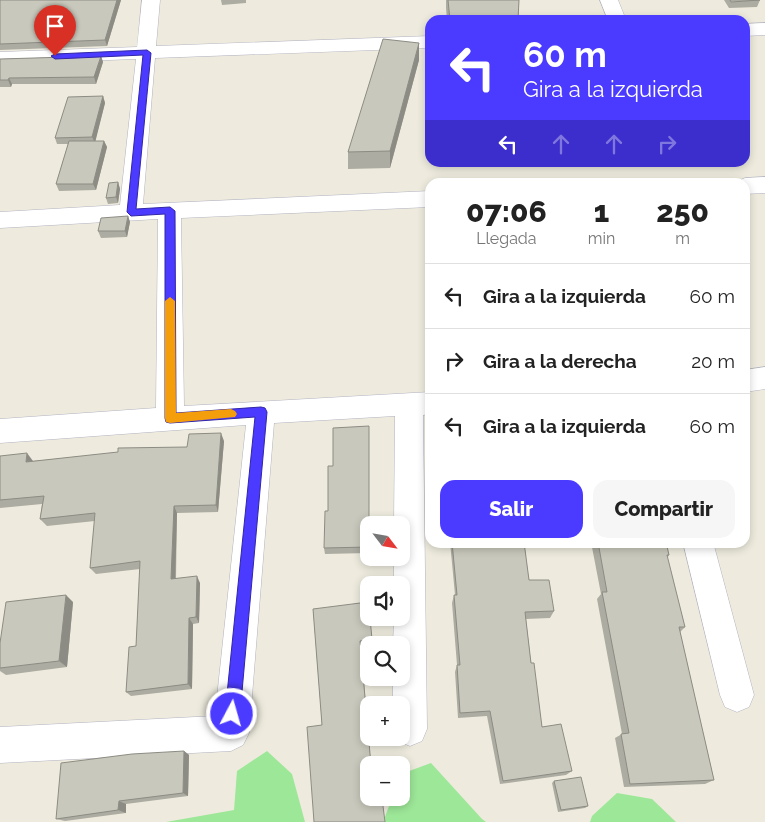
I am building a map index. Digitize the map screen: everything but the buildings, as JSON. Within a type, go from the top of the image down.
[{"type":"street","points":[[131,212],[151,0]]},
{"type":"street","points":[[609,0],[615,15]]},
{"type":"street","points":[[750,30],[765,29]]},
{"type":"street","points":[[0,58],[425,42]]},
{"type":"street","points":[[750,186],[765,185]]},
{"type":"street","points":[[0,220],[131,212],[425,199]]},
{"type":"street","points":[[170,211],[170,418]]},
{"type":"street","points":[[750,380],[765,378]]},
{"type":"street","points":[[0,431],[261,412],[420,404],[410,730]]},
{"type":"street","points":[[0,745],[231,733],[261,412]]},
{"type":"street","points":[[700,548],[737,695]]},
{"type":"green space","points":[[267,751],[292,774],[305,822],[166,822],[234,810],[237,771]]},
{"type":"green space","points":[[431,763],[486,822],[383,822],[389,806],[410,806],[410,771]]},
{"type":"green space","points":[[617,793],[652,799],[676,822],[590,822],[592,816]]},
{"type":"slow traffic","points":[[170,301],[170,418],[231,414]]},
{"type":"route","points":[[55,56],[147,53],[131,212],[170,211],[170,418],[261,412],[232,714]]}]
